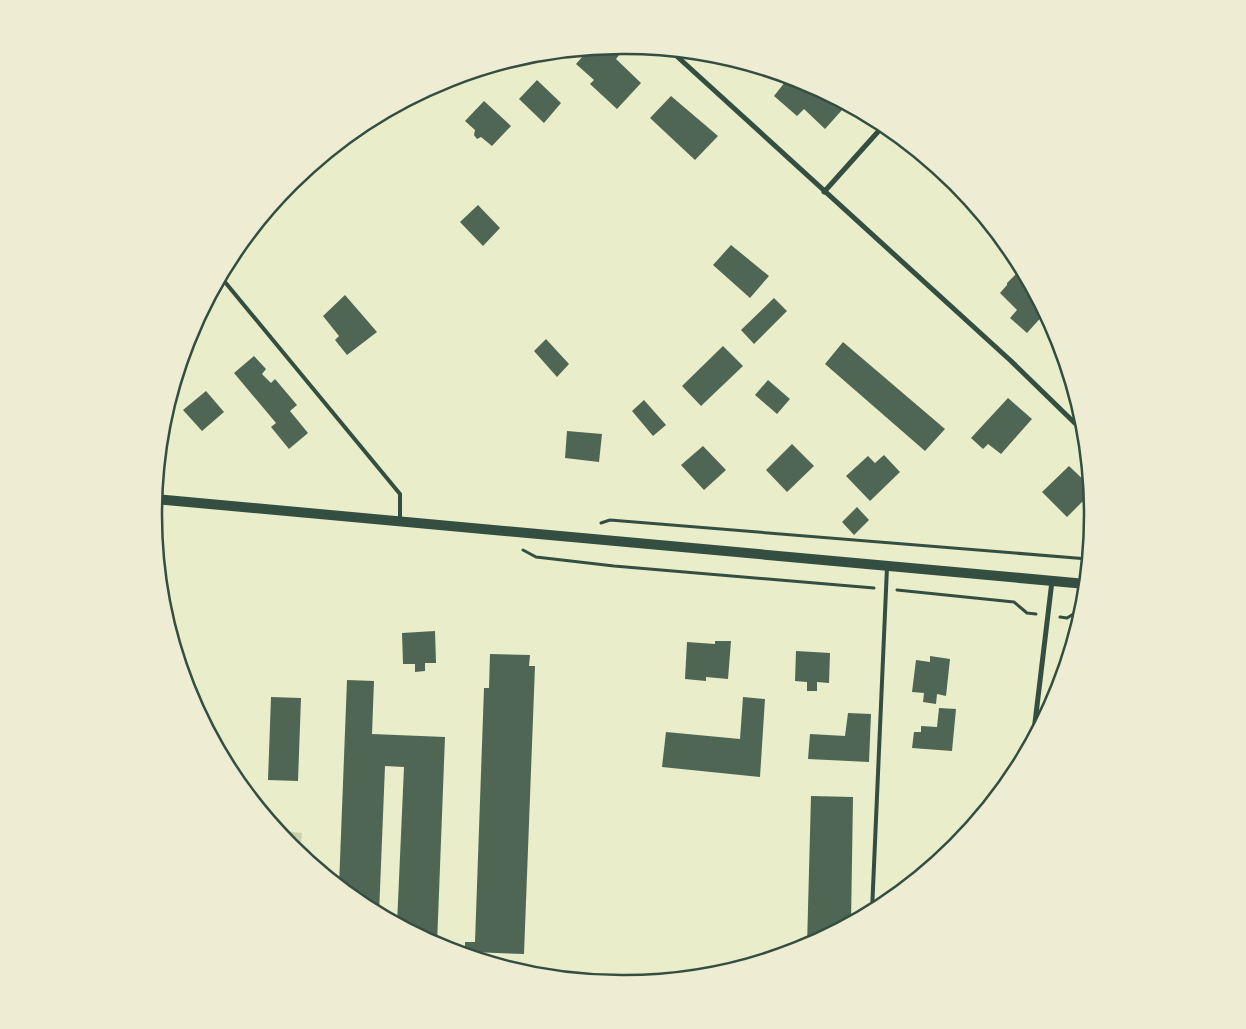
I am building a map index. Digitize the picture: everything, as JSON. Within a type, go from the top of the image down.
[{"type":"main road","points":[[162,500],[1079,583]]},
{"type":"street","points":[[678,58],[1011,361],[1075,424]]},
{"type":"street","points":[[824,192],[879,131]]},
{"type":"street","points":[[1034,721],[1052,581]]},
{"type":"lane","points":[[225,282],[400,494],[400,521]]},
{"type":"lane","points":[[872,902],[887,567]]},
{"type":"path","points":[[598,523],[610,520],[1082,558]]},
{"type":"path","points":[[536,557],[1014,602],[1027,613],[1067,618],[1073,615]]},
{"type":"green space","points":[[289,831],[302,833],[301,844]]},
{"type":"building","points":[[620,54],[616,59],[641,83],[617,109],[590,84],[594,80],[576,64],[583,56]]},
{"type":"building","points":[[537,80],[561,103],[544,123],[519,99]]},
{"type":"building","points":[[784,83],[827,101],[842,110],[825,129],[804,109],[797,116],[774,96]]},
{"type":"building","points":[[671,96],[718,136],[695,160],[650,118]]},
{"type":"building","points":[[484,101],[511,126],[492,146],[481,137],[477,139],[474,135],[475,130],[465,121]]},
{"type":"building","points":[[478,205],[500,228],[483,246],[460,222]]},
{"type":"building","points":[[731,245],[769,276],[750,298],[713,265]]},
{"type":"building","points":[[1016,274],[1040,319],[1027,333],[1010,318],[1017,310],[1000,293]]},
{"type":"building","points":[[345,295],[377,332],[347,355],[335,340],[339,336],[323,316]]},
{"type":"building","points":[[774,298],[787,311],[754,344],[741,330]]},
{"type":"building","points":[[546,339],[569,364],[557,377],[534,351]]},
{"type":"building","points":[[843,342],[945,429],[925,451],[825,364]]},
{"type":"building","points":[[723,346],[743,366],[701,406],[682,386]]},
{"type":"building","points":[[254,356],[266,369],[262,374],[271,383],[275,379],[297,405],[290,411],[308,433],[289,449],[271,427],[276,423],[234,373]]},
{"type":"building","points":[[768,380],[790,399],[777,414],[755,395]]},
{"type":"building","points":[[206,391],[224,412],[202,431],[183,410]]},
{"type":"building","points":[[1008,398],[1032,419],[1001,454],[988,444],[983,449],[971,438]]},
{"type":"building","points":[[644,400],[666,425],[653,436],[632,411]]},
{"type":"building","points":[[567,431],[602,434],[599,462],[565,458]]},
{"type":"building","points":[[792,444],[814,466],[787,492],[766,470]]},
{"type":"building","points":[[703,446],[726,470],[704,490],[681,465]]},
{"type":"building","points":[[884,455],[900,472],[870,501],[846,476],[868,456],[875,463]]},
{"type":"building","points":[[1069,466],[1082,479],[1084,500],[1067,517],[1042,492]]},
{"type":"building","points":[[857,507],[869,520],[854,535],[842,522]]},
{"type":"building","points":[[435,631],[436,663],[425,663],[425,671],[415,672],[415,664],[403,664],[402,633]]},
{"type":"building","points":[[715,641],[731,641],[728,679],[706,677],[706,681],[685,679],[687,642],[715,644]]},
{"type":"building","points":[[796,651],[830,653],[829,683],[817,682],[817,691],[807,691],[807,682],[795,681]]},
{"type":"building","points":[[490,654],[530,655],[529,666],[535,666],[524,954],[479,952],[465,947],[465,942],[475,942],[484,688],[489,688]]},
{"type":"building","points":[[930,656],[950,659],[946,696],[937,694],[936,704],[923,702],[924,693],[912,692],[916,660],[930,662]]},
{"type":"building","points":[[347,680],[374,681],[372,734],[445,737],[437,936],[397,916],[404,767],[385,766],[379,906],[339,877]]},
{"type":"building","points":[[271,697],[301,698],[298,781],[268,780]]},
{"type":"building","points":[[743,697],[765,699],[760,777],[662,767],[666,732],[740,739]]},
{"type":"building","points":[[939,708],[956,709],[952,751],[912,748],[914,732],[921,732],[921,726],[937,727]]},
{"type":"building","points":[[848,713],[871,714],[869,762],[808,759],[810,734],[845,736]]},
{"type":"building","points":[[811,796],[853,797],[851,915],[807,936]]}]
